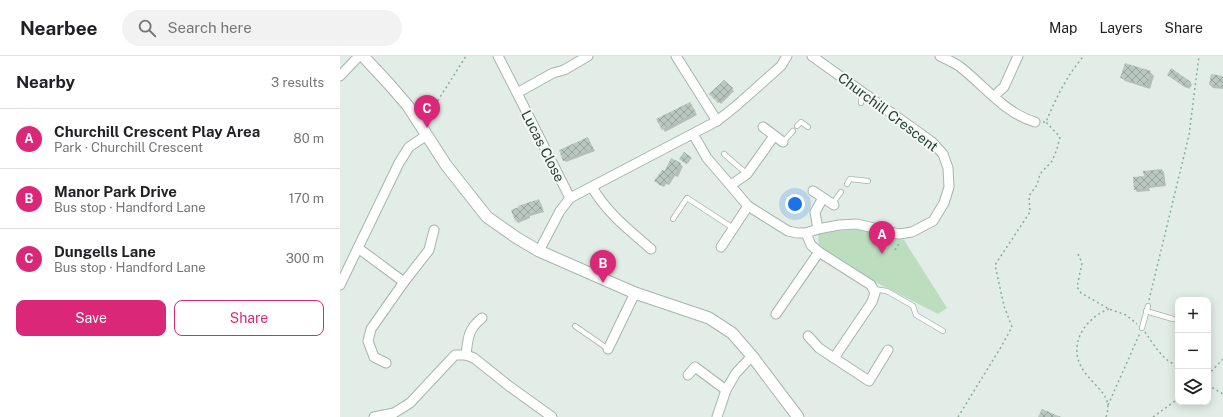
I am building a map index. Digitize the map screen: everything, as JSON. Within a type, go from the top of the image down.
[{"type":"street","points":[[340,76],[359,56]]},
{"type":"street","points":[[364,56],[408,106],[446,165],[487,216],[517,238],[539,251],[635,293],[709,318],[732,333],[752,356],[798,417]]},
{"type":"street","name":"Lucas Close","points":[[498,56],[570,198]]},
{"type":"street","name":"Lucas Close","points":[[517,93],[553,73],[564,70],[588,56]]},
{"type":"street","points":[[676,56],[717,121]]},
{"type":"street","points":[[539,251],[560,211],[570,198],[717,121],[781,66],[787,56]]},
{"type":"street","name":"Churchill Crescent","points":[[693,134],[707,158],[748,206],[788,231],[806,233],[818,229],[857,224],[881,231],[899,234],[912,232],[933,220],[944,203],[949,188],[948,168],[943,154],[932,142],[905,126],[862,91],[812,56]]},
{"type":"street","points":[[940,56],[958,65],[1009,110],[1025,119],[1035,122]]},
{"type":"street","points":[[994,96],[1004,87],[1018,56]]},
{"type":"street","points":[[763,127],[783,142]]},
{"type":"street","points":[[340,284],[399,162],[409,147],[427,135]]},
{"type":"street","points":[[731,185],[747,174],[774,136]]},
{"type":"street","points":[[592,187],[598,198],[624,226],[651,249]]},
{"type":"street","points":[[813,191],[833,205]]},
{"type":"street","points":[[818,229],[815,212],[824,198]]},
{"type":"street","points":[[721,247],[748,206]]},
{"type":"street","points":[[386,363],[374,357],[368,341],[371,329],[404,282],[430,250],[434,230]]},
{"type":"street","points":[[806,233],[811,245],[819,252],[871,285],[875,293],[872,302],[834,358]]},
{"type":"street","points":[[358,248],[404,282]]},
{"type":"street","points":[[776,314],[819,252]]},
{"type":"street","points":[[608,349],[635,293]]},
{"type":"street","points":[[466,354],[468,336],[475,323],[482,318]]},
{"type":"street","points":[[808,336],[820,348],[869,381],[888,350]]},
{"type":"street","points":[[374,417],[395,415],[410,404],[455,355],[466,354],[474,358],[509,386],[552,417]]},
{"type":"street","points":[[717,417],[726,390],[736,373],[752,356]]},
{"type":"street","points":[[688,375],[695,367],[726,390]]},
{"type":"lane","points":[[861,102],[862,91]]},
{"type":"lane","points":[[797,126],[801,122],[808,127]]},
{"type":"lane","points":[[783,142],[793,131]]},
{"type":"lane","points":[[724,154],[747,174]]},
{"type":"lane","points":[[847,184],[850,179],[868,182]]},
{"type":"lane","points":[[833,205],[840,192]]},
{"type":"lane","points":[[673,219],[687,198],[734,228]]},
{"type":"lane","points":[[874,289],[887,291],[913,306],[916,315],[943,331]]},
{"type":"lane","points":[[1142,328],[1148,306]]},
{"type":"lane","points":[[1146,311],[1173,319]]},
{"type":"lane","points":[[575,326],[608,349]]},
{"type":"path","points":[[422,118],[432,110],[466,56]]},
{"type":"path","points":[[1046,122],[1054,103],[1078,63],[1084,56]]},
{"type":"path","points":[[1148,306],[1189,136],[1199,56]]},
{"type":"path","points":[[958,417],[1012,327],[1004,306],[995,265],[1030,212],[1029,196],[1037,185],[1040,174],[1052,161],[1060,137],[1046,122],[1035,122]]},
{"type":"path","points":[[1078,254],[1082,263],[1077,287],[1081,293],[1109,309],[1126,315],[1142,328],[1158,351],[1171,364],[1175,365]]},
{"type":"path","points":[[1108,405],[1102,393],[1088,378],[1078,363],[1076,346],[1084,327],[1100,312],[1109,309]]},
{"type":"path","points":[[1106,417],[1108,405],[1142,328]]},
{"type":"path","points":[[1211,372],[1223,360]]},
{"type":"path","points":[[1211,387],[1223,394]]},
{"type":"path","points":[[1153,417],[1175,401]]},
{"type":"green space","points":[[860,229],[883,236],[904,240],[947,308],[938,314],[877,283],[819,247],[818,233]]},
{"type":"building","points":[[1125,63],[1151,71],[1146,86],[1120,78]]},
{"type":"building","points":[[1171,68],[1191,82],[1186,88],[1167,75]]},
{"type":"building","points":[[1211,74],[1223,76],[1223,88],[1209,85]]},
{"type":"building","points":[[724,80],[733,88],[718,103],[709,94]]},
{"type":"building","points":[[690,102],[696,112],[662,130],[656,119]]},
{"type":"building","points":[[588,137],[593,148],[563,161],[559,150]]},
{"type":"building","points":[[684,152],[691,157],[686,164],[679,159]]},
{"type":"building","points":[[671,158],[681,163],[675,175],[673,174],[666,184],[663,182],[661,186],[654,181],[662,170],[665,171]]},
{"type":"building","points":[[1162,169],[1164,184],[1134,190],[1133,177],[1144,176],[1143,171]]},
{"type":"building","points":[[539,199],[542,210],[528,214],[529,216],[515,221],[511,210]]},
{"type":"building","points":[[1042,409],[1061,417],[1038,417]]},
{"type":"place","name":"Dungells Lane","points":[[427,128]]},
{"type":"place","name":"Churchill Crescent Play Area","points":[[882,254]]},
{"type":"place","name":"Manor Park Drive","points":[[603,283]]}]
